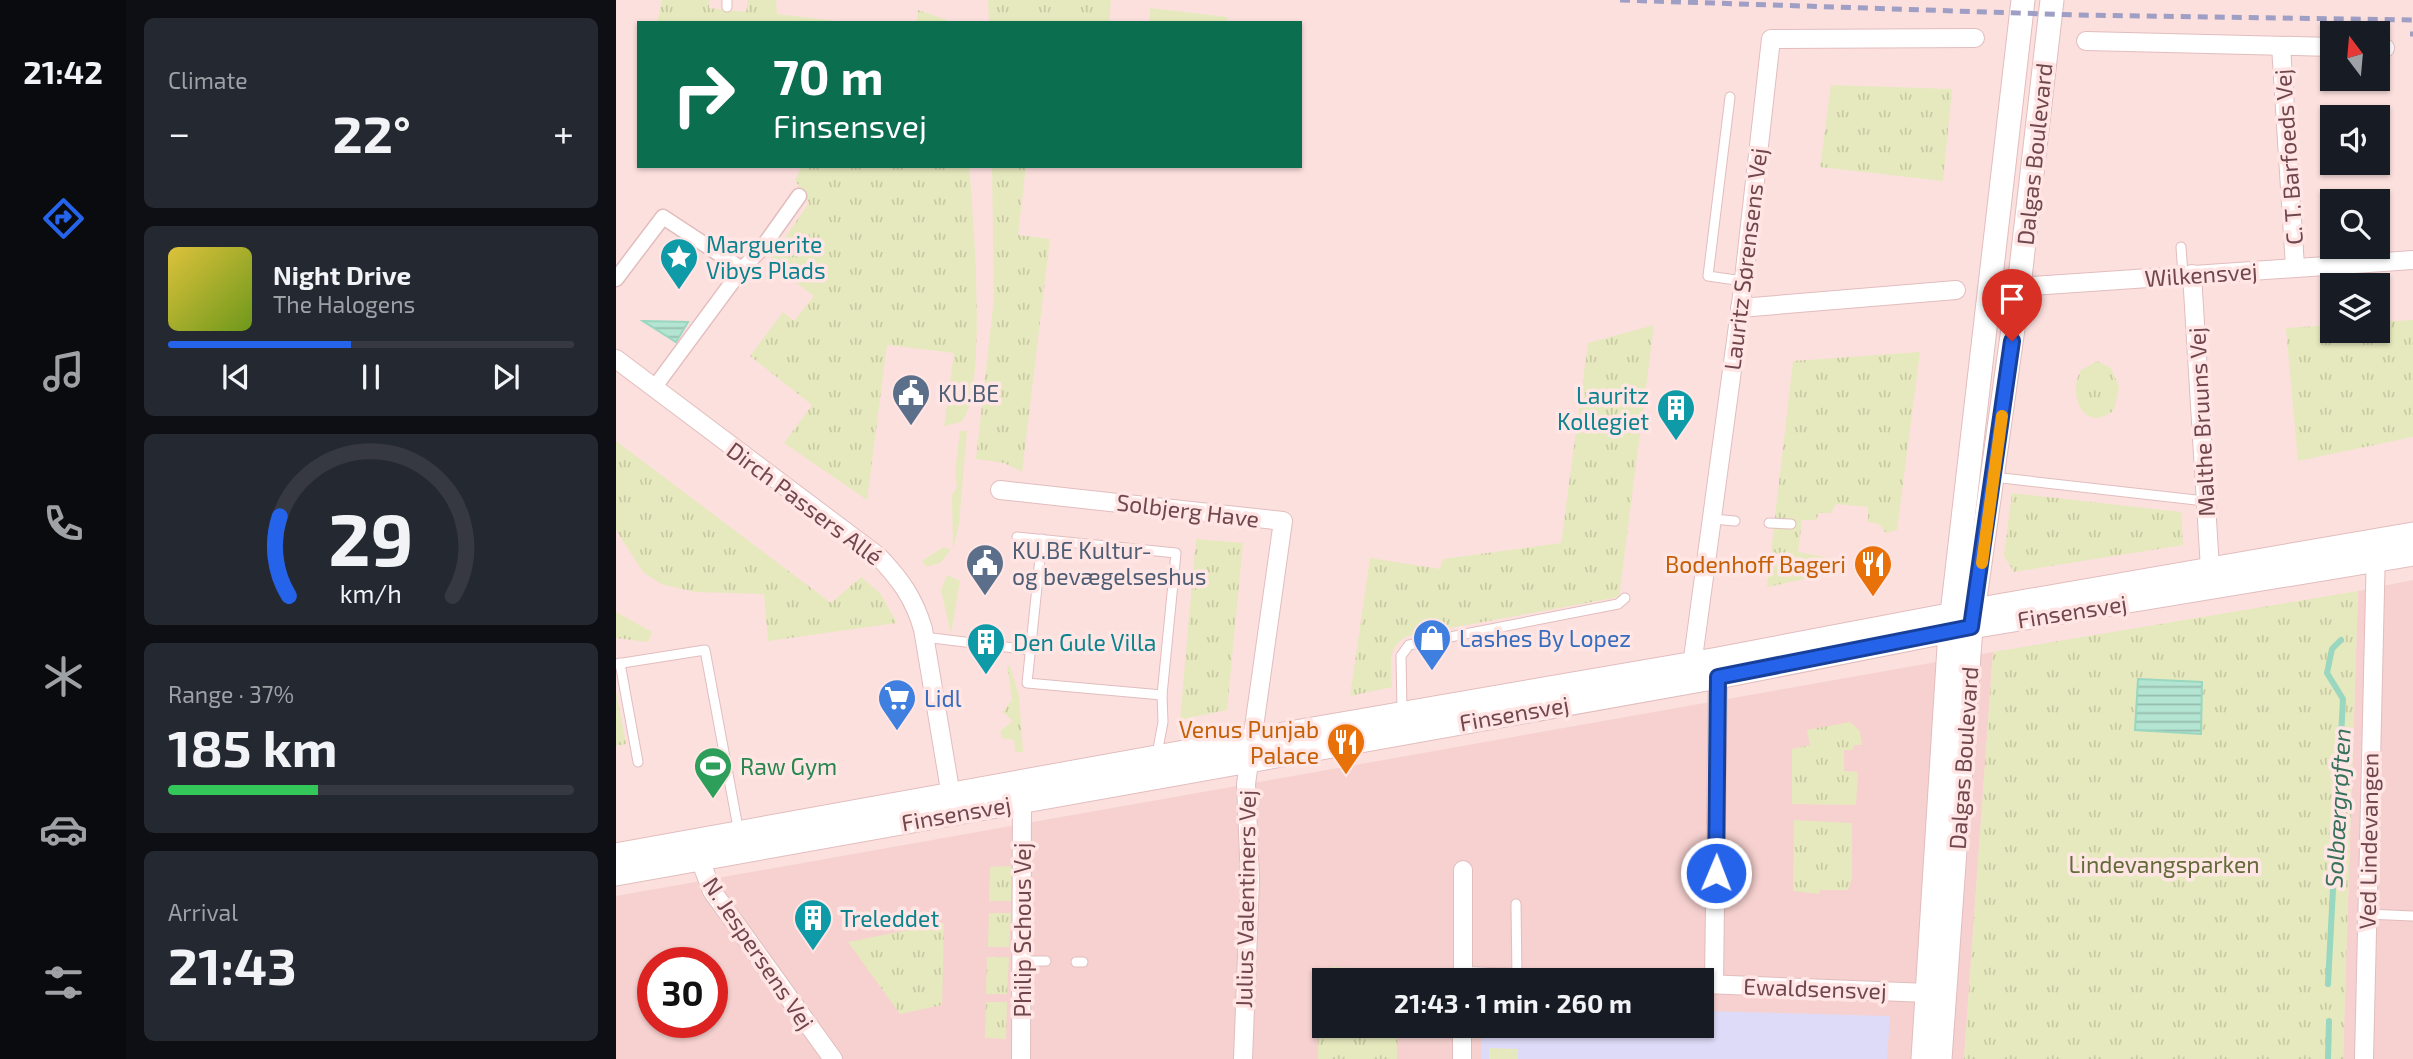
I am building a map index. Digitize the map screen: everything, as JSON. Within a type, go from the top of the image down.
[{"type":"street","name":"Dalgas Boulevard","points":[[1940,1059],[1937,993],[1962,620],[1988,289],[2023,0]]},
{"type":"street","name":"Dalgas Boulevard","points":[[1962,620],[1993,477],[2019,286],[2052,0]]},
{"type":"street","name":"Lauritz Sørensens Vej","points":[[1691,672],[1740,308],[1771,39],[1975,37]]},
{"type":"street","name":"C. T. Barfoeds Vej","points":[[2087,41],[2320,47]]},
{"type":"street","name":"C. T. Barfoeds Vej","points":[[2281,46],[2295,267]]},
{"type":"street","points":[[654,388],[741,269],[762,248],[799,196]]},
{"type":"street","points":[[616,279],[663,217],[741,269]]},
{"type":"street","name":"Wilkensvej","points":[[1988,289],[2413,260]]},
{"type":"street","name":"Malthe Bruuns Vej","points":[[2187,275],[2209,579]]},
{"type":"street","points":[[1740,308],[1955,290]]},
{"type":"street","name":"Dirch Passers Allé","points":[[616,359],[878,556],[900,578],[915,602],[924,637],[953,804]]},
{"type":"street","name":"Solbjerg Have","points":[[1000,491],[1283,521],[1250,749]]},
{"type":"street","name":"Finsensvej","points":[[616,855],[697,852],[740,835],[953,804],[1022,801],[1250,749],[1718,668],[1962,620],[2375,550],[2413,534]]},
{"type":"street","name":"Finsensvej","points":[[2375,550],[2413,554]]},
{"type":"street","name":"Ved Lindevangen","points":[[2364,1059],[2375,550]]},
{"type":"street","points":[[1709,968],[1718,668]]},
{"type":"street","name":"Finsensvej","points":[[616,874],[697,852],[953,804],[1156,758],[1250,749]]},
{"type":"street","name":"Julius Valentiners Vej","points":[[1243,1059],[1250,880],[1246,784],[1250,749]]},
{"type":"street","name":"Philip Schous Vej","points":[[1021,1059],[1022,801]]},
{"type":"street","name":"N. Jespersens Vej","points":[[697,852],[712,891],[833,1059]]},
{"type":"street","points":[[1463,870],[1463,968]]},
{"type":"street","name":"Ewaldsensvej","points":[[1714,984],[1937,993]]},
{"type":"street","name":"Dalgas Boulevard","points":[[1923,1059],[1937,993]]},
{"type":"street","points":[[1462,1038],[1462,1059]]},
{"type":"lane","points":[[1730,97],[1708,276],[1743,281]]},
{"type":"lane","points":[[2181,247],[2187,275]]},
{"type":"lane","points":[[1993,477],[2205,501]]},
{"type":"lane","points":[[1712,519],[1735,521]]},
{"type":"lane","points":[[1769,523],[1791,524]]},
{"type":"lane","points":[[1017,537],[1176,553],[1162,695],[1163,722],[1156,758]]},
{"type":"lane","points":[[1042,539],[1027,683],[1162,695]]},
{"type":"lane","points":[[1403,723],[1401,656],[1409,645],[1618,604],[1625,598]]},
{"type":"lane","points":[[924,637],[1030,650]]},
{"type":"lane","points":[[638,761],[618,663],[664,660],[705,650],[717,741],[740,835]]},
{"type":"lane","points":[[1516,904],[1517,968]]},
{"type":"lane","points":[[2367,914],[2412,916]]},
{"type":"lane","points":[[1021,961],[1046,961]]},
{"type":"shaded area","points":[[643,321],[688,322],[676,342]]},
{"type":"shaded area","points":[[2413,580],[2413,1059],[2343,1059],[2358,591]]},
{"type":"shaded area","points":[[1993,652],[1964,1059],[616,1059],[616,896]]},
{"type":"shaded area","points":[[2138,679],[2202,682],[2201,734],[2135,730]]},
{"type":"shaded area","points":[[1714,1011],[1890,1016],[1887,1059],[1481,1059],[1482,1038],[1714,1038]]},
{"type":"green space","points":[[662,0],[709,0],[709,8],[746,12],[748,0],[776,0],[777,14],[835,21],[657,21]]},
{"type":"green space","points":[[988,0],[1111,0],[1109,21],[989,21]]},
{"type":"green space","points":[[1150,8],[1228,17],[1227,21],[1149,21]]},
{"type":"green space","points":[[918,10],[947,20],[947,21],[916,21]]},
{"type":"green space","points":[[1831,85],[1952,89],[1943,181],[1820,167]]},
{"type":"green space","points":[[801,168],[969,168],[977,300],[974,377],[969,405],[961,422],[944,426],[954,353],[887,345],[867,500],[784,443],[812,405],[750,356],[783,312],[794,321],[814,296],[768,262],[809,203],[795,180]]},
{"type":"green space","points":[[992,168],[1026,168],[1018,235],[1050,239],[1022,472],[1004,463],[976,459],[994,298]]},
{"type":"green space","points":[[2413,320],[2413,437],[2298,461],[2286,328],[2320,326],[2320,343],[2390,343],[2390,321]]},
{"type":"green space","points":[[1654,325],[1619,597],[1407,636],[1396,646],[1391,658],[1392,687],[1350,696],[1370,558],[1440,569],[1443,559],[1561,543],[1588,343]]},
{"type":"green space","points":[[1920,352],[1897,530],[1886,533],[1879,524],[1868,522],[1868,507],[1836,504],[1831,513],[1819,513],[1816,520],[1802,520],[1798,552],[1835,559],[1833,573],[1767,587],[1793,361]]},
{"type":"green space","points":[[2097,361],[2111,368],[2119,387],[2114,410],[2094,418],[2086,415],[2081,408],[2076,390],[2081,370]]},
{"type":"green space","points":[[960,431],[967,431],[959,524],[953,550],[952,495],[957,487],[955,472]]},
{"type":"green space","points":[[616,441],[831,603],[861,577],[880,593],[897,623],[768,641],[764,594],[695,592],[661,584],[643,572],[616,530]]},
{"type":"green space","points":[[2012,493],[2181,512],[2183,545],[2014,572],[2004,556]]},
{"type":"green space","points":[[1196,539],[1243,543],[1227,710],[1180,720]]},
{"type":"green space","points":[[943,547],[951,550],[940,563],[926,567],[922,561]]},
{"type":"green space","points":[[947,575],[960,581],[951,634],[941,590]]},
{"type":"green space","name":"Lindevangsparken","points":[[2358,591],[2343,1059],[1964,1059],[1993,652]]},
{"type":"green space","points":[[616,612],[652,632],[648,642],[616,638]]},
{"type":"green space","points":[[1007,665],[1010,666],[1019,696],[1023,752],[1015,752],[1014,740],[1002,738],[1000,731],[1013,721],[1003,712],[1012,700]]},
{"type":"green space","points":[[616,691],[626,744],[616,746]]},
{"type":"green space","points":[[1850,722],[1860,731],[1862,745],[1854,745],[1853,750],[1844,750],[1844,771],[1858,772],[1856,805],[1792,804],[1792,749],[1810,745],[1807,730]]},
{"type":"green space","points":[[1794,820],[1852,823],[1852,878],[1848,890],[1820,890],[1819,894],[1793,891]]},
{"type":"green space","points":[[1011,866],[1011,901],[989,901],[990,867]]},
{"type":"green space","points":[[989,913],[1011,913],[1009,947],[988,947]]},
{"type":"green space","points":[[944,923],[942,1005],[900,1014],[848,942]]},
{"type":"green space","points":[[987,957],[1009,957],[1007,994],[986,994]]},
{"type":"green space","points":[[986,1002],[1007,1002],[1006,1039],[985,1038]]},
{"type":"green space","points":[[1318,1038],[1398,1038],[1397,1059],[1318,1059]]},
{"type":"green space","points":[[1489,1048],[1518,1049],[1518,1059],[1489,1059]]},
{"type":"waterway","name":"Solbærgrøften","points":[[2328,984],[2343,699],[2327,673],[2332,649],[2341,640]]},
{"type":"waterway","name":"Solbærgrøften","points":[[2328,1059],[2329,1021]]},
{"type":"railway","points":[[1620,0],[2078,15],[2413,20]]},
{"type":"slow traffic","points":[[1982,563],[2002,416]]},
{"type":"place","name":"Marguerite Vibys Plads","points":[[679,291]]},
{"type":"place","name":"KU.BE","points":[[911,427]]},
{"type":"place","name":"Lauritz Kollegiet","points":[[1676,442]]},
{"type":"place","name":"KU.BE Kultur- og bevægelseshus","points":[[985,597]]},
{"type":"place","name":"Bodenhoff Bageri","points":[[1873,598]]},
{"type":"place","name":"Lashes By Lopez","points":[[1432,672]]},
{"type":"place","name":"Den Gule Villa","points":[[986,676]]},
{"type":"place","name":"Lidl","points":[[897,732]]},
{"type":"place","name":"Venus Punjab Palace","points":[[1346,776]]},
{"type":"place","name":"Raw Gym","points":[[713,800]]},
{"type":"place","name":"Treleddet","points":[[813,952]]},
{"type":"route","points":[[1716,873],[1718,677],[1971,627],[2012,341]]}]
